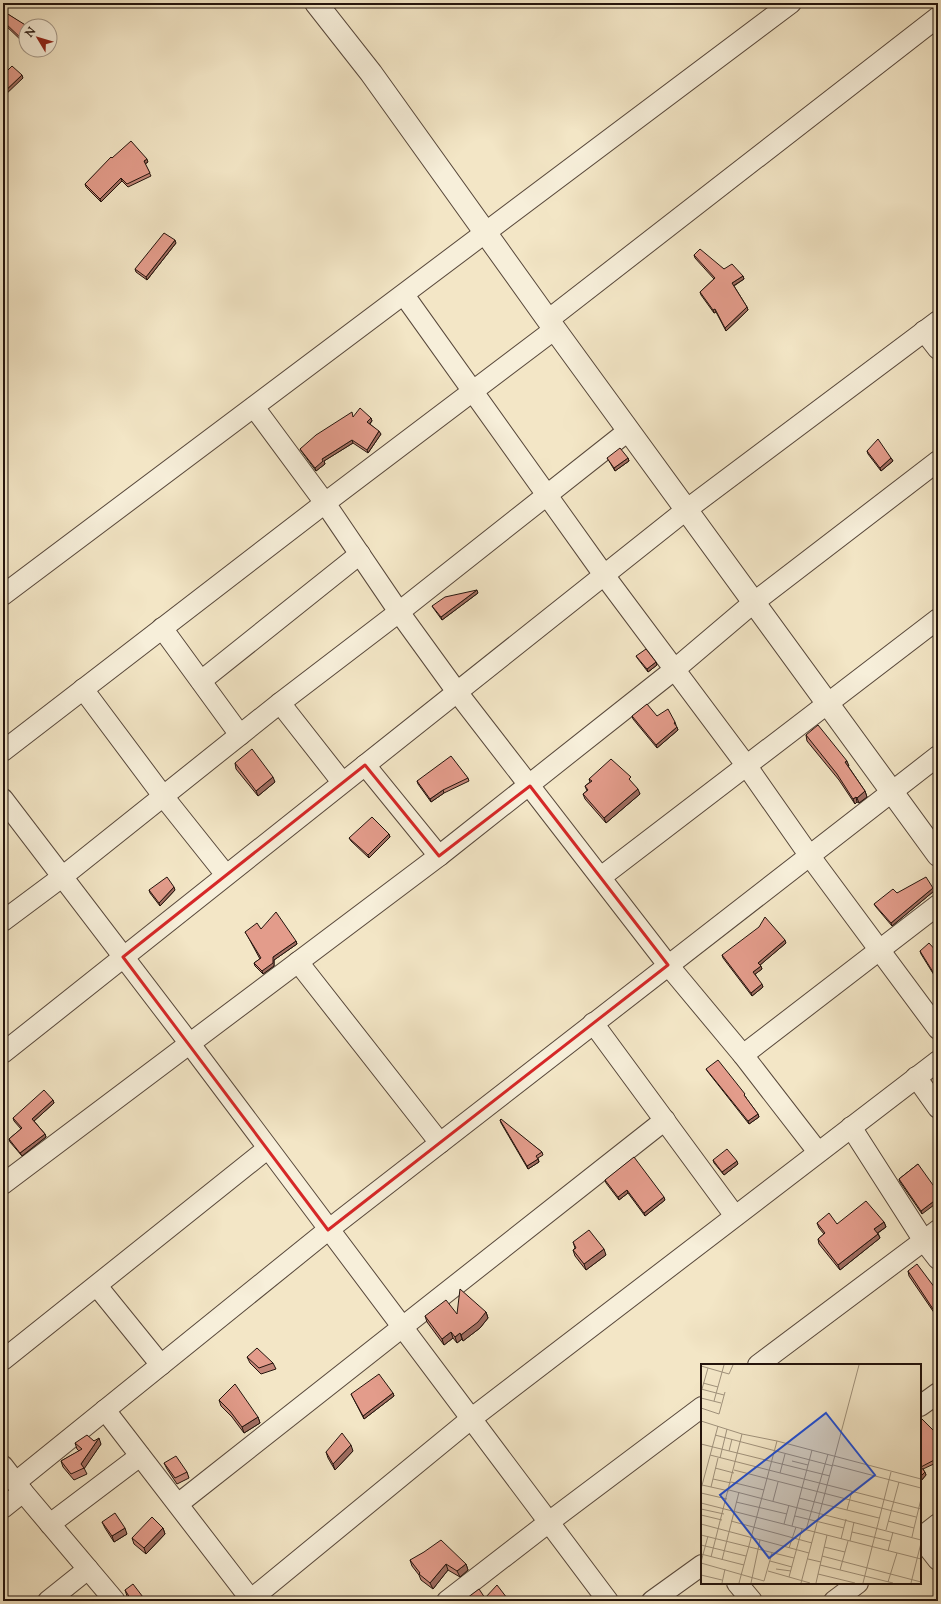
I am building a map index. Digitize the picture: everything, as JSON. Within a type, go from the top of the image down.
[{"type":"street","points":[[316,3],[371,73],[628,431],[938,855]]},
{"type":"street","points":[[3,595],[791,3]]},
{"type":"street","points":[[3,751],[473,391],[552,324],[938,17]]},
{"type":"street","points":[[404,295],[548,494],[604,575],[746,765],[809,855],[938,1029]]},
{"type":"street","points":[[3,1053],[686,510],[931,326],[938,349]]},
{"type":"street","points":[[254,407],[325,503],[399,612],[457,692],[668,965],[743,1055],[818,1152]]},
{"type":"street","points":[[3,921],[62,877],[280,703],[399,612],[628,431]]},
{"type":"street","points":[[3,1184],[530,786],[674,670],[754,603],[938,461]]},
{"type":"street","points":[[201,681],[360,554]]},
{"type":"street","points":[[601,877],[938,619]]},
{"type":"street","points":[[162,628],[240,735]]},
{"type":"street","points":[[83,689],[163,796],[226,875]]},
{"type":"street","points":[[280,703],[342,782]]},
{"type":"street","points":[[3,1508],[19,1487],[105,1410],[160,1365],[328,1230],[938,756]]},
{"type":"street","points":[[364,765],[439,856]]},
{"type":"street","points":[[3,799],[190,1044],[267,1149],[472,1418],[608,1601]]},
{"type":"street","points":[[743,1055],[938,906]]},
{"type":"street","points":[[298,962],[440,1143]]},
{"type":"street","points":[[593,1023],[735,1216]]},
{"type":"street","points":[[105,1410],[250,1600],[472,1418],[938,1061]]},
{"type":"street","points":[[916,1077],[938,1108]]},
{"type":"street","points":[[178,1504],[665,1120]]},
{"type":"street","points":[[851,1127],[931,1235],[938,1259]]},
{"type":"street","points":[[3,1360],[267,1149]]},
{"type":"street","points":[[759,1364],[931,1235]]},
{"type":"street","points":[[97,1286],[160,1365]]},
{"type":"street","points":[[921,1405],[938,1393]]},
{"type":"street","points":[[451,1600],[549,1522],[701,1408]]},
{"type":"street","points":[[50,1524],[140,1456]]},
{"type":"street","points":[[3,1466],[115,1601]]},
{"type":"street","points":[[921,1537],[938,1524]]},
{"type":"street","points":[[921,1539],[938,1560]]},
{"type":"street","points":[[652,1601],[701,1566]]},
{"type":"street","points":[[48,1601],[88,1569]]},
{"type":"street","points":[[738,1584],[752,1601]]},
{"type":"street","points":[[834,1601],[857,1584]]},
{"type":"highlighted area","points":[[365,765],[439,856],[530,786],[668,965],[328,1230],[123,957]]},
{"type":"building","points":[[3,11],[18,20],[18,35],[3,21]]},
{"type":"building","points":[[12,66],[22,75],[3,93],[3,75]]},
{"type":"building","points":[[131,141],[147,159],[144,161],[150,173],[127,184],[121,178],[100,199],[85,184],[111,157],[112,158]]},
{"type":"building","points":[[164,233],[175,240],[146,277],[135,269]]},
{"type":"building","points":[[700,249],[724,269],[732,264],[743,276],[732,283],[747,307],[725,328],[715,309],[713,310],[700,292],[715,278],[694,255]]},
{"type":"building","points":[[360,408],[371,418],[367,422],[379,431],[367,450],[352,440],[322,459],[323,461],[315,468],[300,449],[316,435],[352,412],[353,417]]},
{"type":"building","points":[[878,439],[891,458],[880,468],[867,451]]},
{"type":"building","points":[[620,448],[628,458],[614,468],[607,458]]},
{"type":"building","points":[[477,590],[441,617],[432,606],[445,597]]},
{"type":"building","points":[[646,649],[656,662],[647,669],[636,656]]},
{"type":"building","points":[[647,704],[657,716],[668,709],[677,727],[656,745],[632,716]]},
{"type":"building","points":[[818,725],[847,761],[845,762],[865,791],[857,798],[856,797],[853,799],[837,774],[806,735]]},
{"type":"building","points":[[252,749],[273,777],[256,791],[235,763]]},
{"type":"building","points":[[451,756],[468,778],[443,790],[430,799],[417,781]]},
{"type":"building","points":[[611,759],[631,777],[629,779],[638,789],[604,818],[583,794],[588,790],[585,786],[592,781],[589,779]]},
{"type":"building","points":[[372,817],[389,834],[368,855],[349,838]]},
{"type":"building","points":[[167,877],[174,887],[159,903],[149,890]]},
{"type":"building","points":[[926,877],[933,888],[891,923],[874,904],[893,889],[897,893]]},
{"type":"building","points":[[276,912],[296,941],[273,957],[273,963],[262,971],[254,963],[261,958],[245,932],[257,923],[261,929]]},
{"type":"building","points":[[765,917],[785,940],[758,963],[761,966],[753,972],[762,984],[751,993],[722,955],[759,927]]},
{"type":"building","points":[[929,943],[938,953],[938,968],[933,972],[920,951]]},
{"type":"building","points":[[718,1060],[745,1094],[744,1095],[758,1114],[748,1121],[706,1069]]},
{"type":"building","points":[[44,1090],[53,1100],[32,1119],[45,1134],[20,1153],[9,1139],[22,1128],[13,1118]]},
{"type":"building","points":[[501,1119],[542,1152],[536,1156],[538,1159],[527,1166],[500,1120]]},
{"type":"building","points":[[727,1149],[737,1161],[722,1172],[713,1160]]},
{"type":"building","points":[[634,1157],[664,1197],[644,1213],[627,1190],[618,1197],[605,1180]]},
{"type":"building","points":[[918,1164],[938,1192],[938,1198],[921,1211],[899,1179]]},
{"type":"building","points":[[866,1201],[884,1222],[874,1229],[878,1234],[838,1265],[818,1239],[825,1233],[817,1223],[829,1213],[837,1224]]},
{"type":"building","points":[[589,1230],[604,1249],[584,1264],[573,1250],[576,1248],[573,1242]]},
{"type":"building","points":[[917,1264],[938,1292],[938,1312],[933,1309],[908,1271]]},
{"type":"building","points":[[460,1289],[486,1312],[478,1322],[461,1335],[460,1333],[455,1337],[451,1332],[442,1339],[425,1316],[446,1300],[457,1314]]},
{"type":"building","points":[[257,1348],[273,1363],[259,1368],[247,1357]]},
{"type":"building","points":[[379,1374],[393,1393],[363,1416],[351,1394]]},
{"type":"building","points":[[235,1384],[258,1417],[242,1427],[230,1411],[219,1400]]},
{"type":"building","points":[[921,1418],[938,1435],[938,1458],[921,1467]]},
{"type":"building","points":[[342,1433],[351,1445],[333,1464],[326,1452]]},
{"type":"building","points":[[87,1435],[94,1441],[99,1438],[81,1464],[84,1468],[71,1474],[61,1461],[82,1449],[75,1443]]},
{"type":"building","points":[[176,1456],[187,1472],[175,1478],[164,1463]]},
{"type":"building","points":[[921,1467],[925,1472],[921,1476]]},
{"type":"building","points":[[115,1513],[125,1528],[112,1536],[102,1522]]},
{"type":"building","points":[[152,1517],[163,1528],[144,1548],[132,1538]]},
{"type":"building","points":[[441,1540],[466,1564],[457,1571],[446,1564],[430,1583],[419,1574],[420,1573],[410,1560]]},
{"type":"building","points":[[133,1584],[146,1601],[132,1601],[125,1590]]},
{"type":"building","points":[[497,1585],[507,1598],[504,1601],[463,1601],[479,1589],[485,1598]]}]
